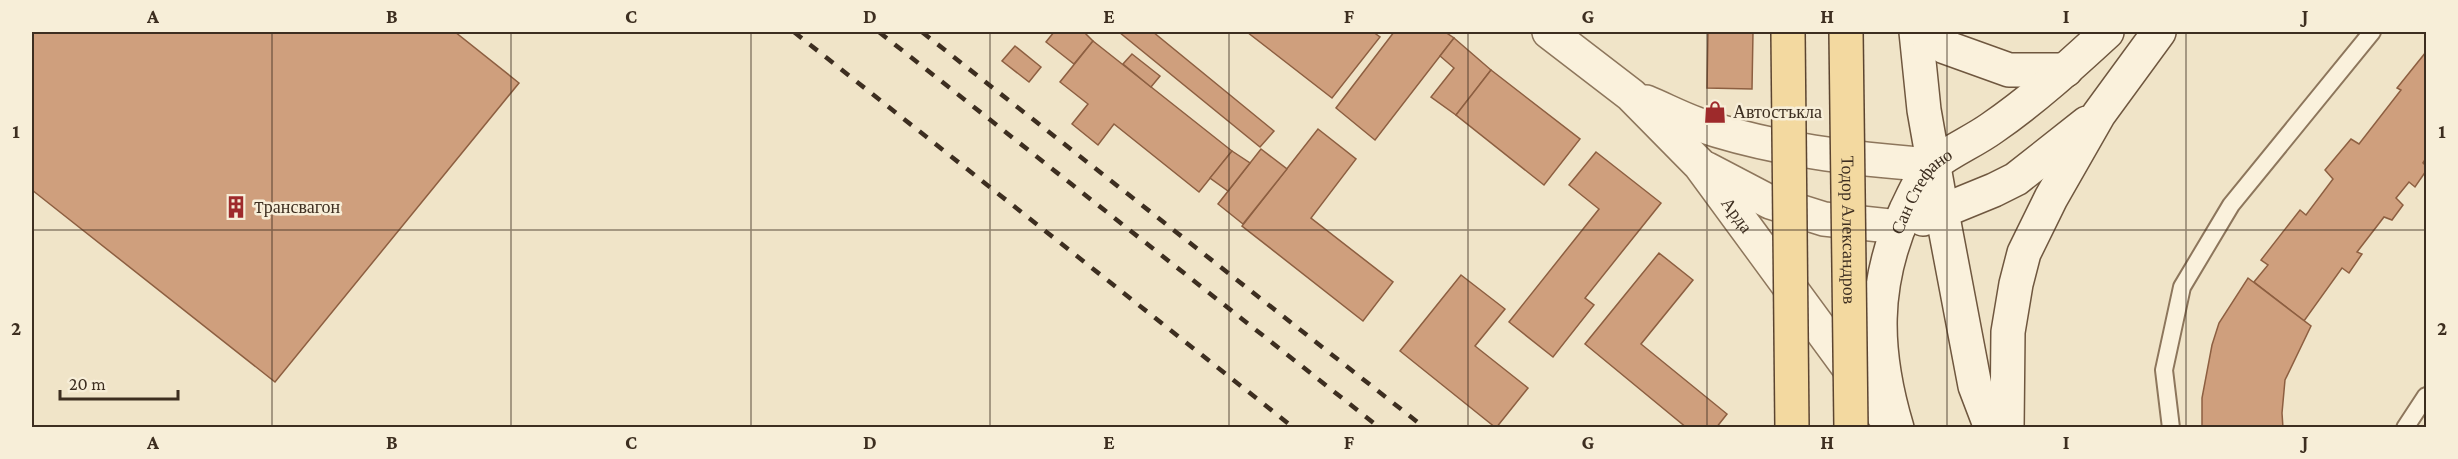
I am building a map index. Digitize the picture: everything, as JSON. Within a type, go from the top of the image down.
[{"type":"main road","name":"Арда","points":[[1549,32],[1630,95],[1701,165],[1895,428]]},
{"type":"main road","points":[[1788,32],[1792,428]]},
{"type":"main road","name":"Тодор Александров","points":[[1846,32],[1851,428]]},
{"type":"main road","points":[[1916,32],[1933,165],[1975,386],[1991,428]]},
{"type":"main road","points":[[1924,32],[1945,47],[2009,70],[2066,70]]},
{"type":"main road","name":"Сан Стефано","points":[[1895,428],[1884,385],[1878,332],[1884,278],[1899,227],[1913,194],[1933,165],[1979,138],[2024,106],[2107,32]]},
{"type":"main road","points":[[2007,428],[2008,332],[2024,253],[2051,198],[2099,114],[2159,32]]},
{"type":"main road","points":[[1630,95],[1697,124],[1799,149],[1872,160],[1933,165]]},
{"type":"main road","points":[[1701,165],[1770,202],[1824,219],[1899,227],[1942,212],[2016,179],[2099,114]]},
{"type":"lane","points":[[2171,428],[2164,370],[2182,287],[2231,205],[2372,32]]},
{"type":"lane","points":[[2405,428],[2427,396]]},
{"type":"building","name":"Tрансвагон","points":[[32,32],[455,32],[519,83],[275,382],[32,190]]},
{"type":"building","points":[[1054,32],[1089,32],[1086,34],[1093,41],[1074,64],[1046,42]]},
{"type":"building","points":[[1119,32],[1153,32],[1274,131],[1260,147]]},
{"type":"building","points":[[1247,32],[1373,32],[1380,37],[1332,98]]},
{"type":"building","points":[[1394,32],[1445,32],[1454,38],[1375,140],[1336,108]]},
{"type":"building","points":[[1708,32],[1753,32],[1752,89],[1707,88]]},
{"type":"building","points":[[1454,38],[1491,70],[1456,115],[1431,97],[1454,68],[1440,56]]},
{"type":"building","points":[[1093,41],[1232,151],[1199,192],[1114,124],[1098,145],[1072,124],[1088,104],[1060,82]]},
{"type":"building","points":[[1015,46],[1041,67],[1029,82],[1002,61]]},
{"type":"building","points":[[2426,52],[2426,158],[2423,163],[2426,171],[2415,187],[2409,182],[2396,198],[2403,205],[2392,220],[2384,217],[2357,252],[2362,254],[2349,273],[2342,268],[2304,321],[2254,282],[2268,265],[2261,260],[2300,210],[2306,215],[2333,179],[2325,170],[2351,139],[2359,144],[2401,90],[2397,88]]},
{"type":"building","points":[[1132,54],[1160,76],[1151,87],[1123,64]]},
{"type":"building","points":[[1491,70],[1580,139],[1544,185],[1456,115]]},
{"type":"building","points":[[1318,129],[1356,159],[1311,218],[1393,282],[1363,321],[1242,226]]},
{"type":"building","points":[[1261,149],[1287,169],[1243,224],[1218,204]]},
{"type":"building","points":[[1232,151],[1250,163],[1228,191],[1210,178]]},
{"type":"building","points":[[1596,152],[1661,203],[1585,298],[1594,305],[1553,357],[1509,322],[1599,209],[1569,185]]},
{"type":"building","points":[[1659,253],[1693,280],[1641,344],[1727,414],[1716,428],[1687,428],[1585,344]]},
{"type":"building","points":[[1461,275],[1505,309],[1475,346],[1528,388],[1496,428],[1400,351]]},
{"type":"building","points":[[2248,278],[2311,326],[2285,380],[2283,428],[2202,428],[2202,398],[2212,345],[2219,323]]},
{"type":"railway","points":[[794,32],[1294,428]]},
{"type":"railway","points":[[879,32],[1380,428]]},
{"type":"railway","points":[[922,32],[1425,428]]},
{"type":"place","name":"Автостъкла","points":[[1715,112]]},
{"type":"place","name":"Tрансвагон","points":[[236,207]]}]
